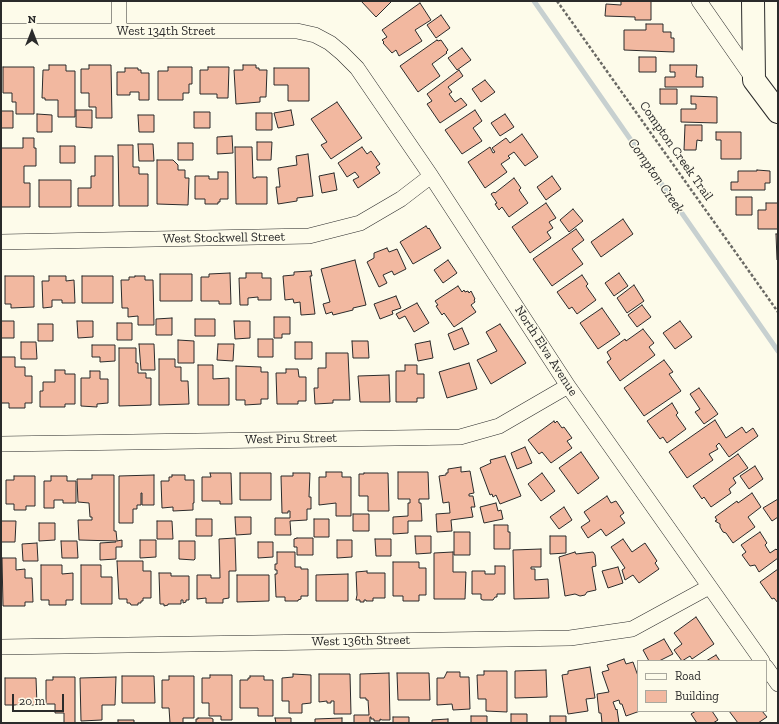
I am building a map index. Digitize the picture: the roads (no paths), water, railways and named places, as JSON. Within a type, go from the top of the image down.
[{"type":"street","points":[[119,1],[119,31]]},
{"type":"street","points":[[699,1],[778,112]]},
{"type":"street","points":[[753,1],[754,80]]},
{"type":"street","name":"West 134th Street","points":[[1,31],[297,31],[315,35],[330,43]]},
{"type":"street","name":"North Elva Avenue","points":[[330,43],[356,68],[431,176],[568,386],[761,660]]},
{"type":"street","name":"West Stockwell Street","points":[[1,242],[309,236],[360,223],[401,199],[431,176]]},
{"type":"street","name":"West Piru Street","points":[[1,444],[460,437],[499,426],[568,386]]},
{"type":"street","name":"West 136th Street","points":[[1,647],[570,638],[632,629],[709,587]]},
{"type":"street","points":[[767,668],[778,684]]},
{"type":"waterway","name":"Compton Creek","points":[[534,1],[778,351]]}]
